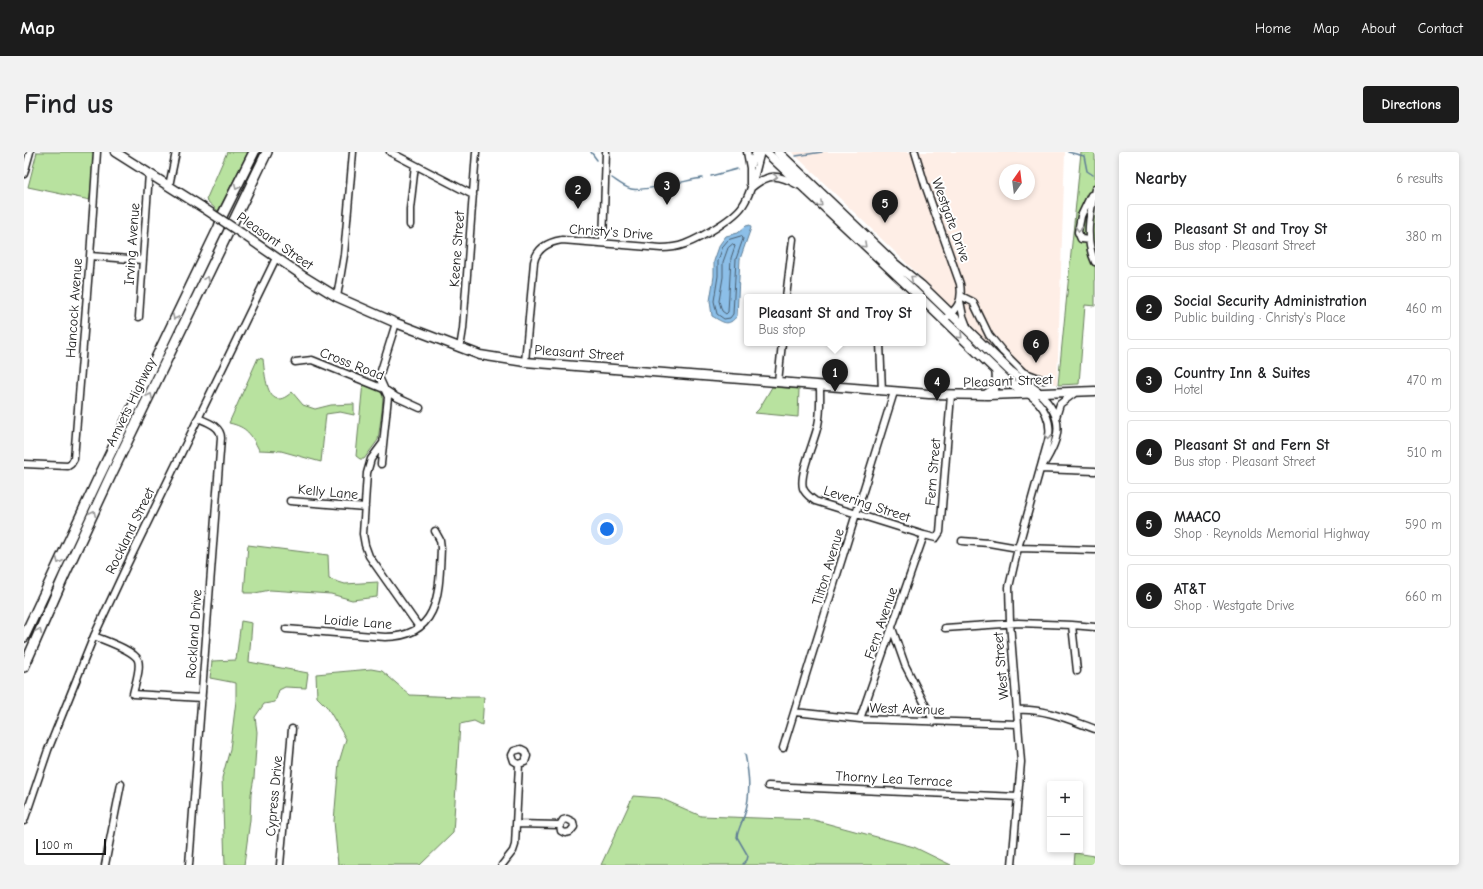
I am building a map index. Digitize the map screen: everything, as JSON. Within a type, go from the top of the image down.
[{"type":"highway","name":"Amvets Highway","points":[[24,638],[96,481],[150,373],[254,152]]},
{"type":"highway","name":"Amvets Highway","points":[[24,667],[111,475],[268,152]]},
{"type":"main road","name":"Pleasant Street","points":[[119,153],[337,298],[396,323],[460,348],[488,357],[525,362],[894,392],[985,395],[1095,391]]},
{"type":"main road","points":[[770,153],[802,187],[917,294]]},
{"type":"main road","points":[[781,153],[894,263],[921,285],[1010,371],[1040,393]]},
{"type":"main road","points":[[926,303],[996,370],[1012,384],[1028,394]]},
{"type":"main road","points":[[985,395],[992,391],[996,386],[996,370]]},
{"type":"street","points":[[24,174],[30,152]]},
{"type":"street","name":"Hancock Avenue","points":[[24,464],[66,466],[72,464],[74,456],[97,152]]},
{"type":"street","points":[[169,186],[176,152]]},
{"type":"street","points":[[337,298],[344,255],[353,152]]},
{"type":"street","points":[[390,152],[473,194]]},
{"type":"street","name":"Keene Street","points":[[460,348],[463,329],[476,152]]},
{"type":"street","points":[[603,243],[606,152]]},
{"type":"street","name":"Christy's Drive","points":[[747,152],[750,168],[749,189]]},
{"type":"street","name":"Christy's Drive","points":[[750,168],[756,152]]},
{"type":"street","name":"Christy's Drive","points":[[525,362],[533,265],[537,253],[547,244],[562,240],[661,248],[669,248],[685,244],[736,214],[744,204],[761,152]]},
{"type":"street","name":"Westgate Drive","points":[[915,152],[925,185],[959,278],[964,319],[970,332]]},
{"type":"street","points":[[770,153],[781,153]]},
{"type":"street","points":[[410,225],[410,209],[415,165]]},
{"type":"street","name":"Irving Avenue","points":[[139,317],[149,173]]},
{"type":"street","points":[[749,189],[762,179],[773,176],[784,178],[802,187]]},
{"type":"street","points":[[1089,240],[1080,238],[1078,228],[1095,188]]},
{"type":"street","points":[[1095,188],[1090,218],[1089,240],[1090,251],[1095,261]]},
{"type":"street","points":[[786,294],[793,239]]},
{"type":"street","points":[[90,256],[143,260]]},
{"type":"street","name":"Rockland Street","points":[[24,821],[48,750],[94,636],[276,258]]},
{"type":"street","points":[[944,320],[956,309],[961,299],[973,302],[984,327],[992,340],[1023,372],[1044,380]]},
{"type":"street","points":[[381,464],[388,397],[379,377],[396,323]]},
{"type":"street","points":[[778,382],[782,346]]},
{"type":"street","points":[[880,346],[882,391]]},
{"type":"street","name":"Cross Road","points":[[296,362],[312,360],[384,388],[396,398],[420,408]]},
{"type":"street","name":"Levering Street","points":[[820,385],[818,424],[802,482],[803,488],[807,495],[815,501],[924,535]]},
{"type":"street","name":"Tilton Avenue","points":[[783,748],[894,392]]},
{"type":"street","points":[[1056,417],[1060,404],[1076,392]]},
{"type":"street","name":"West Street","points":[[1040,393],[1049,403],[1056,417],[1058,428],[1053,450],[1040,469]]},
{"type":"street","name":"West Street","points":[[1012,865],[1021,762],[1010,623],[1009,587],[1018,548],[1049,438],[1049,425],[1043,409],[1036,400],[1028,394]]},
{"type":"street","name":"Fern Street","points":[[924,535],[936,538],[940,532],[951,395]]},
{"type":"street","name":"Rockland Drive","points":[[189,865],[221,434],[219,429],[198,418]]},
{"type":"street","points":[[383,443],[371,459],[368,473],[363,534],[365,545],[419,627]]},
{"type":"street","points":[[1040,469],[1095,471]]},
{"type":"street","name":"Kelly Lane","points":[[290,501],[365,508]]},
{"type":"street","name":"Loidie Lane","points":[[286,629],[397,637],[410,633],[419,627],[431,613],[438,596],[441,548],[440,540],[435,531]]},
{"type":"street","name":"Fern Avenue","points":[[860,719],[924,535]]},
{"type":"street","points":[[962,541],[989,543],[1018,548],[1095,550]]},
{"type":"street","points":[[945,628],[1010,623],[1095,627]]},
{"type":"street","points":[[1072,625],[1077,671]]},
{"type":"street","points":[[892,628],[905,665],[934,722]]},
{"type":"street","points":[[94,636],[135,655],[137,658],[138,669],[133,694],[202,698]]},
{"type":"street","points":[[1017,710],[1026,709],[1057,715],[1095,729]]},
{"type":"street","name":"West Avenue","points":[[795,712],[860,719],[1018,724]]},
{"type":"street","name":"Cypress Drive","points":[[280,865],[292,729]]},
{"type":"street","points":[[502,865],[513,851],[515,845],[519,764]]},
{"type":"street","points":[[105,865],[121,784]]},
{"type":"street","name":"Thorny Lea Terrace","points":[[768,786],[1018,797]]},
{"type":"street","points":[[516,824],[560,825]]},
{"type":"shaded area","points":[[792,152],[1065,152],[1057,384],[1036,381],[1019,371]]},
{"type":"green space","points":[[37,152],[94,152],[90,200],[28,187]]},
{"type":"green space","points":[[227,152],[248,152],[218,211],[206,200]]},
{"type":"green space","points":[[1081,152],[1095,152],[1095,306],[1085,305],[1079,384],[1058,385]]},
{"type":"green space","points":[[258,358],[263,359],[266,383],[272,396],[277,399],[284,398],[292,392],[303,405],[315,409],[331,405],[354,404],[354,415],[340,412],[326,414],[321,462],[281,451],[259,450],[248,432],[229,423]]},
{"type":"green space","points":[[363,382],[380,391],[383,396],[378,440],[364,459],[360,459],[356,456]]},
{"type":"green space","points":[[772,387],[799,389],[798,417],[755,413]]},
{"type":"green space","points":[[248,545],[328,555],[329,579],[345,584],[378,582],[377,597],[352,600],[331,594],[270,590],[255,593],[244,593]]},
{"type":"green space","points":[[241,621],[252,623],[249,662],[308,673],[306,688],[285,687],[279,690],[275,702],[264,704],[255,717],[257,732],[254,778],[244,865],[225,865],[222,778],[230,749],[236,701],[236,683],[210,678],[212,661],[236,660]]},
{"type":"green space","points":[[371,669],[382,671],[410,695],[484,697],[482,725],[474,721],[460,724],[453,833],[420,865],[338,865],[334,821],[339,762],[346,739],[327,707],[317,697],[316,674]]},
{"type":"green space","points":[[633,796],[660,798],[701,816],[814,820],[914,847],[951,865],[601,865]]},
{"type":"green space","points":[[1075,853],[1095,856],[1095,865],[1074,865]]},
{"type":"water","points":[[750,225],[751,228],[740,259],[737,316],[731,322],[726,323],[712,316],[710,301],[714,276],[714,261],[720,244],[726,236],[738,233],[746,226]]},
{"type":"waterway","points":[[591,152],[597,160]]},
{"type":"waterway","points":[[796,156],[822,152]]},
{"type":"waterway","points":[[1068,152],[1084,156],[1087,171],[1093,175]]},
{"type":"waterway","points":[[711,176],[737,169]]},
{"type":"waterway","points":[[612,178],[631,189],[645,189],[702,178]]},
{"type":"waterway","points":[[743,864],[747,860],[748,856],[737,837],[747,806],[749,791],[745,754]]},
{"type":"place","name":"Country Inn & Suites","points":[[667,205]]},
{"type":"place","name":"Social Security Administration","points":[[578,209]]},
{"type":"place","name":"MAACO","points":[[885,223]]},
{"type":"place","name":"AT&T","points":[[1036,363]]},
{"type":"place","name":"Pleasant St and Troy St","points":[[835,392]]},
{"type":"place","name":"Pleasant St and Fern St","points":[[937,401]]}]
